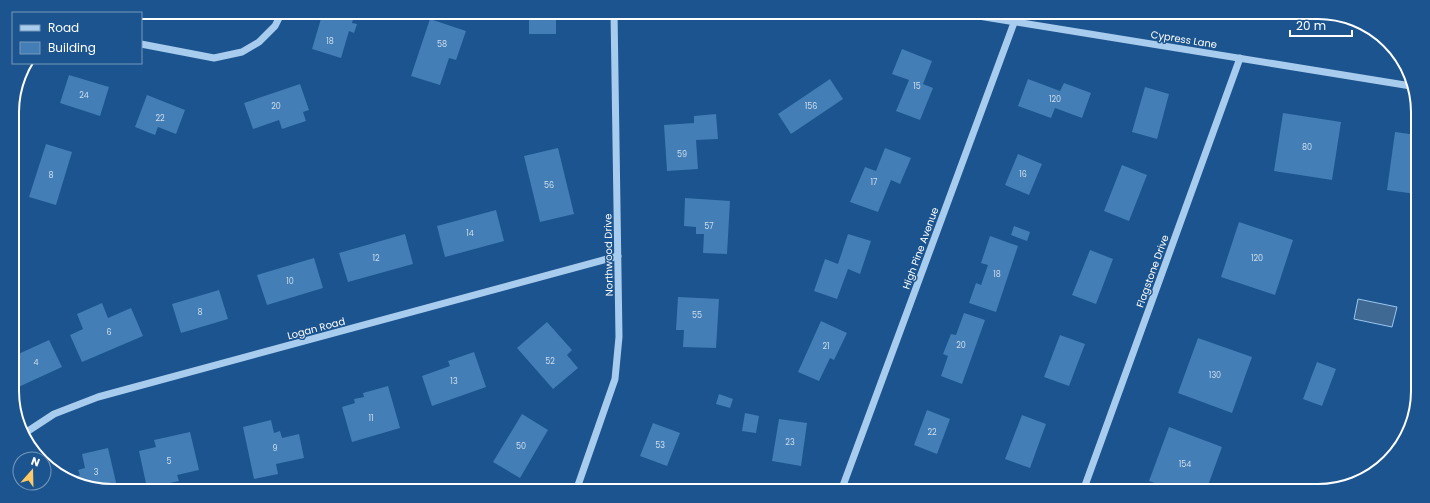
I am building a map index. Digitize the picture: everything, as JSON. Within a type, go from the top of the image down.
[{"type":"street","points":[[142,44],[214,58],[242,52],[259,42],[275,26],[278,19]]},
{"type":"street","name":"Northwood Drive","points":[[578,484],[615,380],[619,337],[614,19]]},
{"type":"street","name":"Cypress Lane","points":[[997,19],[1407,85]]},
{"type":"street","name":"High Pine Avenue","points":[[844,484],[1016,19]]},
{"type":"street","name":"Flagstone Drive","points":[[1086,484],[1240,58]]},
{"type":"street","name":"Logan Road","points":[[28,431],[54,414],[98,397],[618,256]]},
{"type":"water","points":[[1358,299],[1397,307],[1392,327],[1354,319]]},
{"type":"building","points":[[321,19],[353,19],[352,23],[357,24],[354,33],[349,31],[341,58],[312,49]]},
{"type":"building","points":[[430,19],[466,31],[456,60],[449,58],[440,85],[411,76]]},
{"type":"building","points":[[529,19],[556,19],[556,34],[529,34]]},
{"type":"building","points":[[902,49],[932,61],[923,84],[933,88],[920,120],[896,111],[909,80],[892,74]]},
{"type":"building","points":[[69,75],[109,87],[100,116],[60,103]]},
{"type":"building","points":[[830,79],[843,99],[791,134],[778,114]]},
{"type":"building","points":[[1028,79],[1060,91],[1064,83],[1091,93],[1082,118],[1055,108],[1051,118],[1018,106]]},
{"type":"building","points":[[300,84],[309,110],[303,112],[306,121],[282,129],[279,120],[253,129],[244,103]]},
{"type":"building","points":[[1145,87],[1169,94],[1157,139],[1132,132]]},
{"type":"building","points":[[147,95],[185,110],[176,134],[158,127],[155,135],[135,127]]},
{"type":"building","points":[[1283,113],[1341,122],[1332,180],[1274,171]]},
{"type":"building","points":[[716,114],[718,139],[696,140],[698,169],[667,171],[664,125],[694,123],[694,116]]},
{"type":"building","points":[[1395,132],[1411,134],[1411,193],[1387,190]]},
{"type":"building","points":[[46,144],[72,152],[56,205],[29,197]]},
{"type":"building","points":[[558,148],[574,214],[540,222],[524,156]]},
{"type":"building","points":[[885,148],[911,158],[900,184],[891,180],[878,212],[850,202],[865,167],[876,171]]},
{"type":"building","points":[[1018,154],[1042,164],[1029,195],[1005,185]]},
{"type":"building","points":[[1122,165],[1147,175],[1129,221],[1104,211]]},
{"type":"building","points":[[685,198],[730,201],[727,254],[703,253],[704,234],[696,234],[696,227],[684,226]]},
{"type":"building","points":[[496,210],[504,241],[445,257],[437,226]]},
{"type":"building","points":[[1239,222],[1293,240],[1275,295],[1221,277]]},
{"type":"building","points":[[1014,226],[1030,232],[1027,241],[1011,235]]},
{"type":"building","points":[[405,234],[413,264],[348,282],[339,253]]},
{"type":"building","points":[[848,234],[871,241],[860,274],[848,269],[837,299],[814,291],[825,259],[838,264]]},
{"type":"building","points":[[990,236],[1018,246],[996,312],[969,303],[976,283],[981,285],[988,265],[981,263]]},
{"type":"building","points":[[1090,250],[1113,259],[1096,304],[1072,295]]},
{"type":"building","points":[[314,258],[323,288],[267,305],[257,275]]},
{"type":"building","points":[[219,290],[228,319],[181,333],[172,304]]},
{"type":"building","points":[[678,297],[719,299],[716,348],[683,347],[684,330],[676,330]]},
{"type":"building","points":[[102,303],[108,318],[131,308],[143,336],[82,362],[70,335],[83,329],[77,314]]},
{"type":"building","points":[[964,313],[985,320],[962,384],[941,376],[948,356],[943,354],[951,334],[956,335]]},
{"type":"building","points":[[821,321],[847,333],[834,360],[830,358],[819,381],[798,372]]},
{"type":"building","points":[[547,322],[572,350],[567,355],[578,368],[553,389],[517,348]]},
{"type":"building","points":[[1060,335],[1085,344],[1069,386],[1044,377]]},
{"type":"building","points":[[1198,338],[1252,357],[1232,413],[1178,393]]},
{"type":"building","points":[[49,340],[62,367],[19,387],[19,354]]},
{"type":"building","points":[[474,352],[486,387],[432,406],[422,376],[450,366],[448,361]]},
{"type":"building","points":[[1317,362],[1336,369],[1322,406],[1303,399]]},
{"type":"building","points":[[388,386],[400,428],[352,442],[342,407],[355,403],[354,399],[364,397],[363,393]]},
{"type":"building","points":[[719,394],[733,399],[730,408],[716,404]]},
{"type":"building","points":[[927,410],[950,419],[937,454],[914,445]]},
{"type":"building","points":[[745,413],[759,416],[756,433],[742,431]]},
{"type":"building","points":[[522,414],[548,430],[520,478],[493,462]]},
{"type":"building","points":[[1022,415],[1046,424],[1030,468],[1005,459]]},
{"type":"building","points":[[779,419],[807,423],[801,466],[772,461]]},
{"type":"building","points":[[271,420],[274,433],[280,431],[282,438],[299,434],[304,458],[276,464],[278,474],[254,479],[243,427]]},
{"type":"building","points":[[653,423],[680,433],[667,466],[640,456]]},
{"type":"building","points":[[1169,427],[1222,447],[1209,484],[1157,484],[1149,481]]},
{"type":"building","points":[[190,432],[199,470],[177,475],[179,481],[165,484],[146,484],[139,451],[156,447],[154,440]]},
{"type":"building","points":[[108,448],[116,484],[94,482],[76,476],[80,475],[78,470],[85,468],[82,454]]}]
